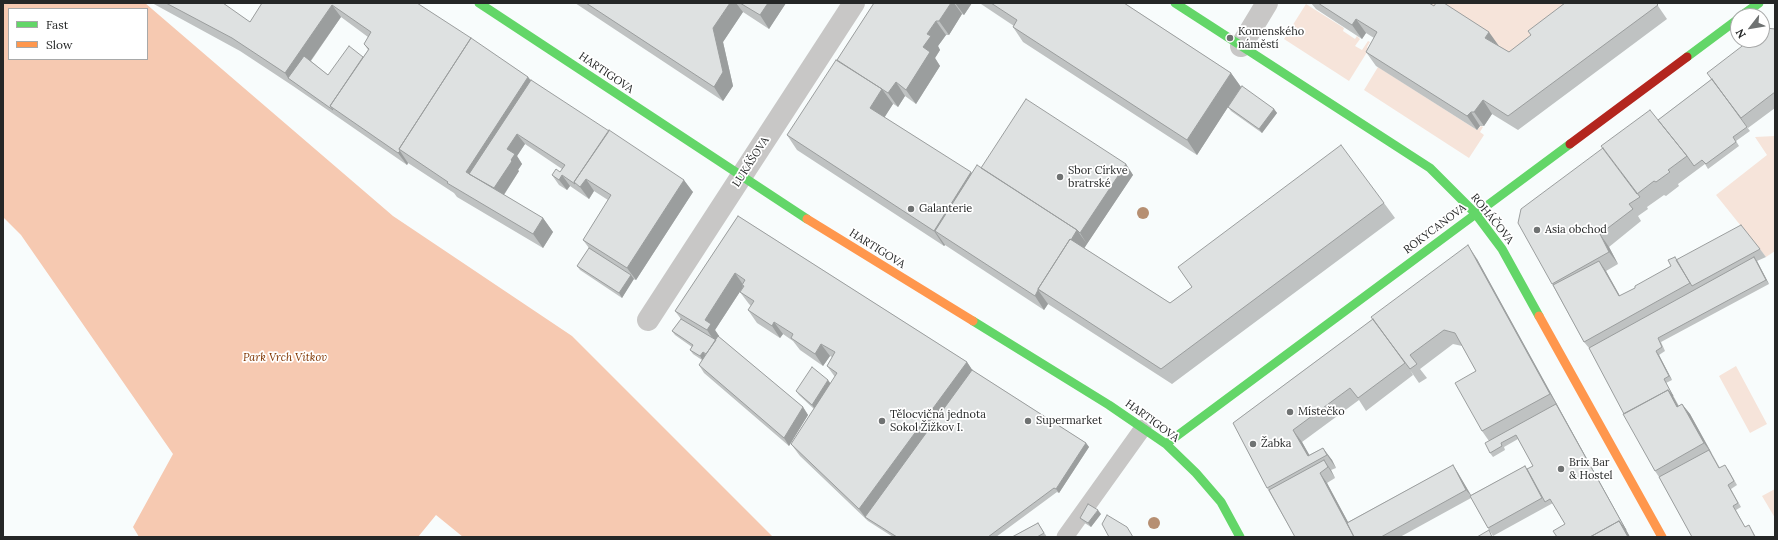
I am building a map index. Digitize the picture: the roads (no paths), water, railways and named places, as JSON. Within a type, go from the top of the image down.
[{"type":"street","name":"HARTIGOVA","points":[[479,3],[742,177],[1143,428],[1166,444],[1196,473],[1221,502],[1240,537]]},
{"type":"street","name":"LUKÁŠOVA","points":[[648,320],[854,3]]},
{"type":"street","name":"ROHÁČOVA","points":[[1175,3],[1430,168],[1475,213],[1502,248],[1662,537]]},
{"type":"street","points":[[1241,46],[1268,3]]},
{"type":"street","name":"ROKYCANOVA","points":[[1166,444],[1475,213],[1528,176],[1730,24]]},
{"type":"lane","points":[[1065,537],[1143,428]]},
{"type":"place","name":"Komenského náměstí","points":[[1230,38]]},
{"type":"place","name":"Sbor Církve bratrské","points":[[1060,177]]},
{"type":"place","name":"Galanterie","points":[[911,209]]},
{"type":"place","name":"Asia obchod","points":[[1537,230]]},
{"type":"place","name":"Místečko","points":[[1290,412]]},
{"type":"place","name":"Tělocvičná jednota Sokol Žižkov I.","points":[[882,421]]},
{"type":"place","name":"Supermarket","points":[[1028,421]]},
{"type":"place","name":"Žabka","points":[[1253,444]]},
{"type":"place","name":"Brix Bar & Hostel","points":[[1561,469]]},
{"type":"park label","name":"Park Vrch Vítkov","points":[[285,358]]}]
